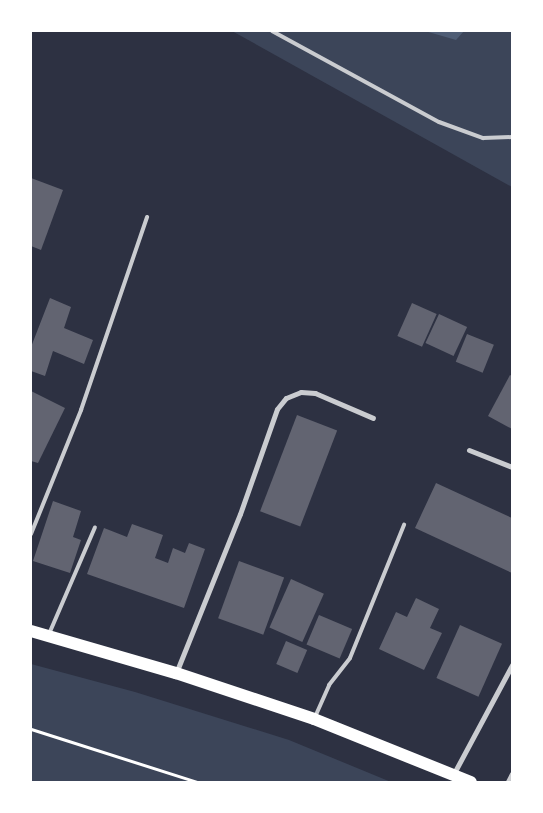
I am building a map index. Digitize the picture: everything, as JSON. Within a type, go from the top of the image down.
[{"type":"main road","points":[[31,631],[176,673],[314,719],[470,782]]},
{"type":"street","points":[[176,673],[240,514],[277,409],[286,398],[301,392],[316,394],[373,418]]},
{"type":"street","points":[[469,450],[512,467]]},
{"type":"street","points":[[453,775],[512,665]]},
{"type":"lane","points":[[272,31],[439,122],[483,138],[512,137]]},
{"type":"lane","points":[[31,534],[81,410],[147,217]]},
{"type":"lane","points":[[314,719],[329,685],[350,658],[404,524]]},
{"type":"lane","points":[[48,636],[95,527]]},
{"type":"lane","points":[[508,782],[512,774]]},
{"type":"path","points":[[31,729],[197,782]]},
{"type":"shaded area","points":[[232,31],[512,31],[512,187]]},
{"type":"shaded area","points":[[425,31],[464,31],[456,40]]},
{"type":"shaded area","points":[[31,664],[135,692],[289,740],[391,782],[31,782]]},
{"type":"building","points":[[31,178],[63,190],[41,250],[31,246]]},
{"type":"building","points":[[50,298],[71,307],[64,328],[93,340],[84,364],[53,351],[45,376],[31,371],[31,347]]},
{"type":"building","points":[[412,303],[437,314],[422,347],[397,336]]},
{"type":"building","points":[[439,314],[467,327],[454,356],[425,343]]},
{"type":"building","points":[[467,334],[494,345],[483,373],[456,362]]},
{"type":"building","points":[[510,375],[512,376],[512,429],[488,416]]},
{"type":"building","points":[[31,391],[65,408],[38,463],[31,461]]},
{"type":"building","points":[[297,415],[337,430],[300,527],[260,511]]},
{"type":"building","points":[[436,483],[512,518],[512,573],[415,528]]},
{"type":"building","points":[[53,501],[81,511],[73,537],[81,540],[70,573],[33,561]]},
{"type":"building","points":[[132,524],[163,535],[155,558],[168,563],[173,548],[185,553],[189,543],[205,549],[184,608],[87,574],[104,528],[127,537]]},
{"type":"building","points":[[239,561],[284,577],[263,635],[218,618]]},
{"type":"building","points":[[291,579],[324,594],[302,642],[269,627]]},
{"type":"building","points":[[416,598],[439,609],[430,628],[442,633],[424,670],[379,649],[396,612],[407,617]]},
{"type":"building","points":[[319,615],[352,629],[340,659],[306,644]]},
{"type":"building","points":[[460,625],[502,644],[478,697],[436,678]]},
{"type":"building","points":[[286,641],[307,650],[297,673],[276,664]]}]
